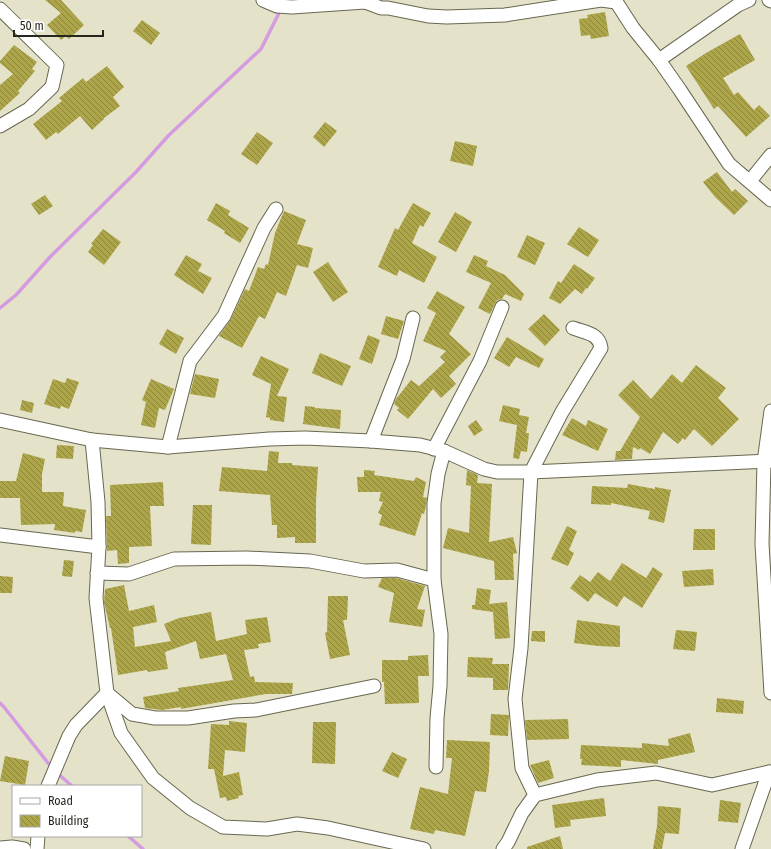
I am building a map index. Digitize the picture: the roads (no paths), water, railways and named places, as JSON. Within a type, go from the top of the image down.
[{"type":"street","points":[[263,0],[277,6],[292,7],[365,2],[381,8],[388,4],[428,16],[461,17],[505,16],[601,0],[615,1],[633,28],[659,60],[729,164],[771,200]]},
{"type":"street","points":[[659,60],[738,4],[749,0]]},
{"type":"street","points":[[0,9],[56,65],[52,87],[30,109],[0,126]]},
{"type":"street","points":[[750,181],[771,155]]},
{"type":"street","points":[[168,447],[190,361],[224,316],[264,228],[276,209]]},
{"type":"street","points":[[436,767],[441,634],[434,580],[434,503],[438,474],[439,450],[480,361],[502,307]]},
{"type":"street","points":[[371,441],[403,359],[413,318]]},
{"type":"street","points":[[535,795],[522,768],[515,699],[521,648],[530,472],[562,412],[601,348],[600,341],[596,336],[573,328]]},
{"type":"street","points":[[771,411],[762,544],[770,654],[771,693]]},
{"type":"street","points":[[0,420],[92,440],[168,447],[305,438],[420,445],[439,450],[484,469],[497,472],[530,472],[768,461]]},
{"type":"street","points":[[92,440],[98,502],[99,547],[96,598],[107,693],[121,733],[153,778],[190,808],[224,827],[267,830],[297,824],[328,828],[424,849]]},
{"type":"street","points":[[0,535],[99,547]]},
{"type":"street","points":[[97,573],[128,574],[174,559],[246,558],[310,561],[364,571],[397,570],[434,580]]},
{"type":"street","points":[[107,693],[132,714],[155,718],[188,718],[234,711],[256,710],[374,686]]},
{"type":"street","points":[[48,785],[69,736],[76,725],[107,693]]},
{"type":"street","points":[[503,849],[522,813],[535,795],[597,780],[656,773],[712,785],[770,774]]},
{"type":"street","points":[[742,849],[770,774]]},
{"type":"street","points":[[37,849],[38,837]]},
{"type":"street","points":[[0,848],[12,847],[24,849]]},
{"type":"waterway","points":[[0,308],[16,295],[50,257],[136,172],[168,136],[261,49],[281,9]]},
{"type":"waterway","points":[[0,703],[52,768]]},
{"type":"waterway","points":[[56,772],[71,785]]},
{"type":"waterway","points":[[129,837],[143,849]]}]
